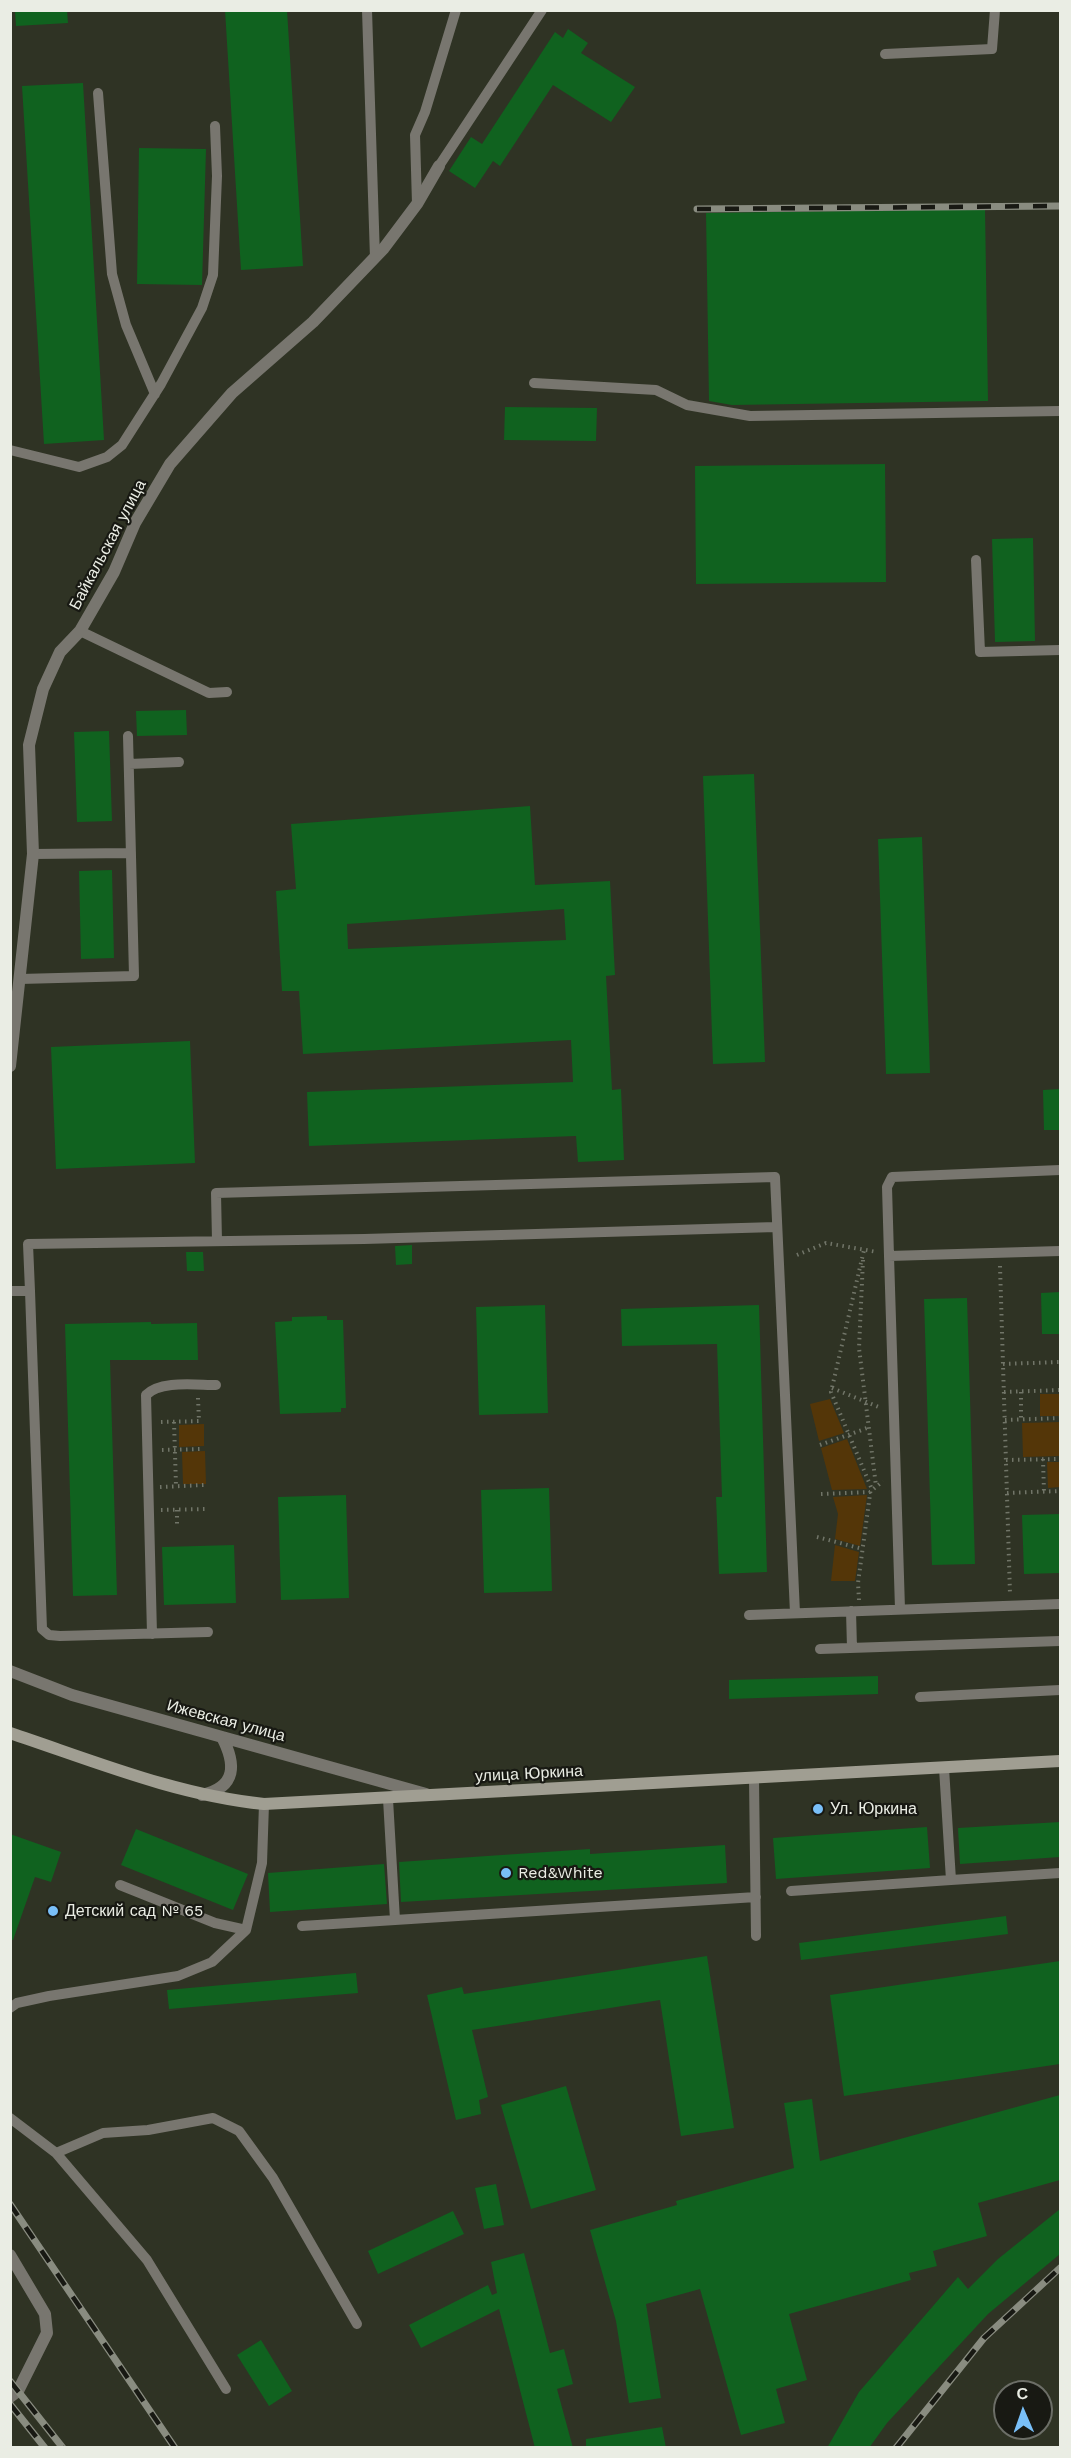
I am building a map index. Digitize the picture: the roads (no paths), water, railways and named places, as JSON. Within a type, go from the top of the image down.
[{"type":"main road","name":"улица Юркина","points":[[10,1733],[200,1795],[264,1804],[1060,1761]]},
{"type":"street","name":"Байкальская улица","points":[[10,1066],[33,854],[29,745],[43,689],[60,652],[81,631],[114,572],[135,523],[170,464],[232,393],[313,322],[375,258],[417,204],[439,166]]},
{"type":"street","name":"Ижевская улица","points":[[10,1671],[72,1695],[435,1796]]},
{"type":"street","points":[[200,1795],[214,1792],[228,1782],[232,1767],[230,1753],[222,1737]]},
{"type":"street","points":[[10,2255],[45,2314],[47,2333],[18,2391],[10,2397]]},
{"type":"lane","points":[[367,10],[375,258]]},
{"type":"lane","points":[[417,204],[415,135],[425,112],[456,10]]},
{"type":"lane","points":[[439,166],[542,10]]},
{"type":"lane","points":[[885,54],[992,49],[995,10]]},
{"type":"lane","points":[[98,93],[112,274],[126,325],[155,394]]},
{"type":"lane","points":[[10,450],[79,467],[106,457],[122,446],[155,394],[202,308],[213,275],[217,176],[215,126]]},
{"type":"lane","points":[[534,383],[656,390],[687,405],[750,416],[1060,411]]},
{"type":"lane","points":[[976,560],[980,652],[1060,650]]},
{"type":"lane","points":[[81,631],[209,693],[228,692]]},
{"type":"lane","points":[[20,980],[134,975],[128,736]]},
{"type":"lane","points":[[129,764],[179,762]]},
{"type":"lane","points":[[33,854],[130,853]]},
{"type":"lane","points":[[900,1609],[887,1187],[892,1177],[1060,1170]]},
{"type":"lane","points":[[217,1241],[216,1193],[775,1177],[795,1613]]},
{"type":"lane","points":[[208,1632],[60,1636],[49,1635],[42,1629],[28,1244],[776,1227]]},
{"type":"lane","points":[[889,1255],[1060,1251]]},
{"type":"lane","points":[[10,1291],[30,1290]]},
{"type":"lane","points":[[152,1634],[146,1395],[151,1389],[216,1385]]},
{"type":"lane","points":[[749,1615],[1060,1604]]},
{"type":"lane","points":[[852,1648],[855,1611]]},
{"type":"lane","points":[[820,1649],[1060,1641]]},
{"type":"lane","points":[[920,1697],[1060,1690]]},
{"type":"lane","points":[[944,1768],[951,1880]]},
{"type":"lane","points":[[754,1779],[756,1936]]},
{"type":"lane","points":[[388,1799],[395,1920]]},
{"type":"lane","points":[[10,2008],[17,2003],[49,1996],[178,1976],[212,1962],[246,1930],[262,1863],[264,1804]]},
{"type":"lane","points":[[790,1891],[1060,1873]]},
{"type":"lane","points":[[120,1885],[215,1923],[246,1930]]},
{"type":"lane","points":[[302,1926],[756,1897]]},
{"type":"lane","points":[[10,2118],[56,2153],[147,2260],[226,2389]]},
{"type":"lane","points":[[56,2153],[103,2133],[148,2130],[213,2118],[239,2131],[273,2178],[357,2324]]},
{"type":"railway","points":[[697,209],[1060,206]]},
{"type":"railway","points":[[10,2204],[175,2448]]},
{"type":"railway","points":[[896,2448],[984,2338],[1060,2268]]},
{"type":"railway","points":[[10,2381],[63,2448]]},
{"type":"railway","points":[[10,2404],[45,2448]]},
{"type":"place","name":"Ул. Юркина","points":[[818,1809]]},
{"type":"place","name":"Red&White","points":[[506,1873]]},
{"type":"place","name":"Детский сад № 65","points":[[53,1911]]}]
